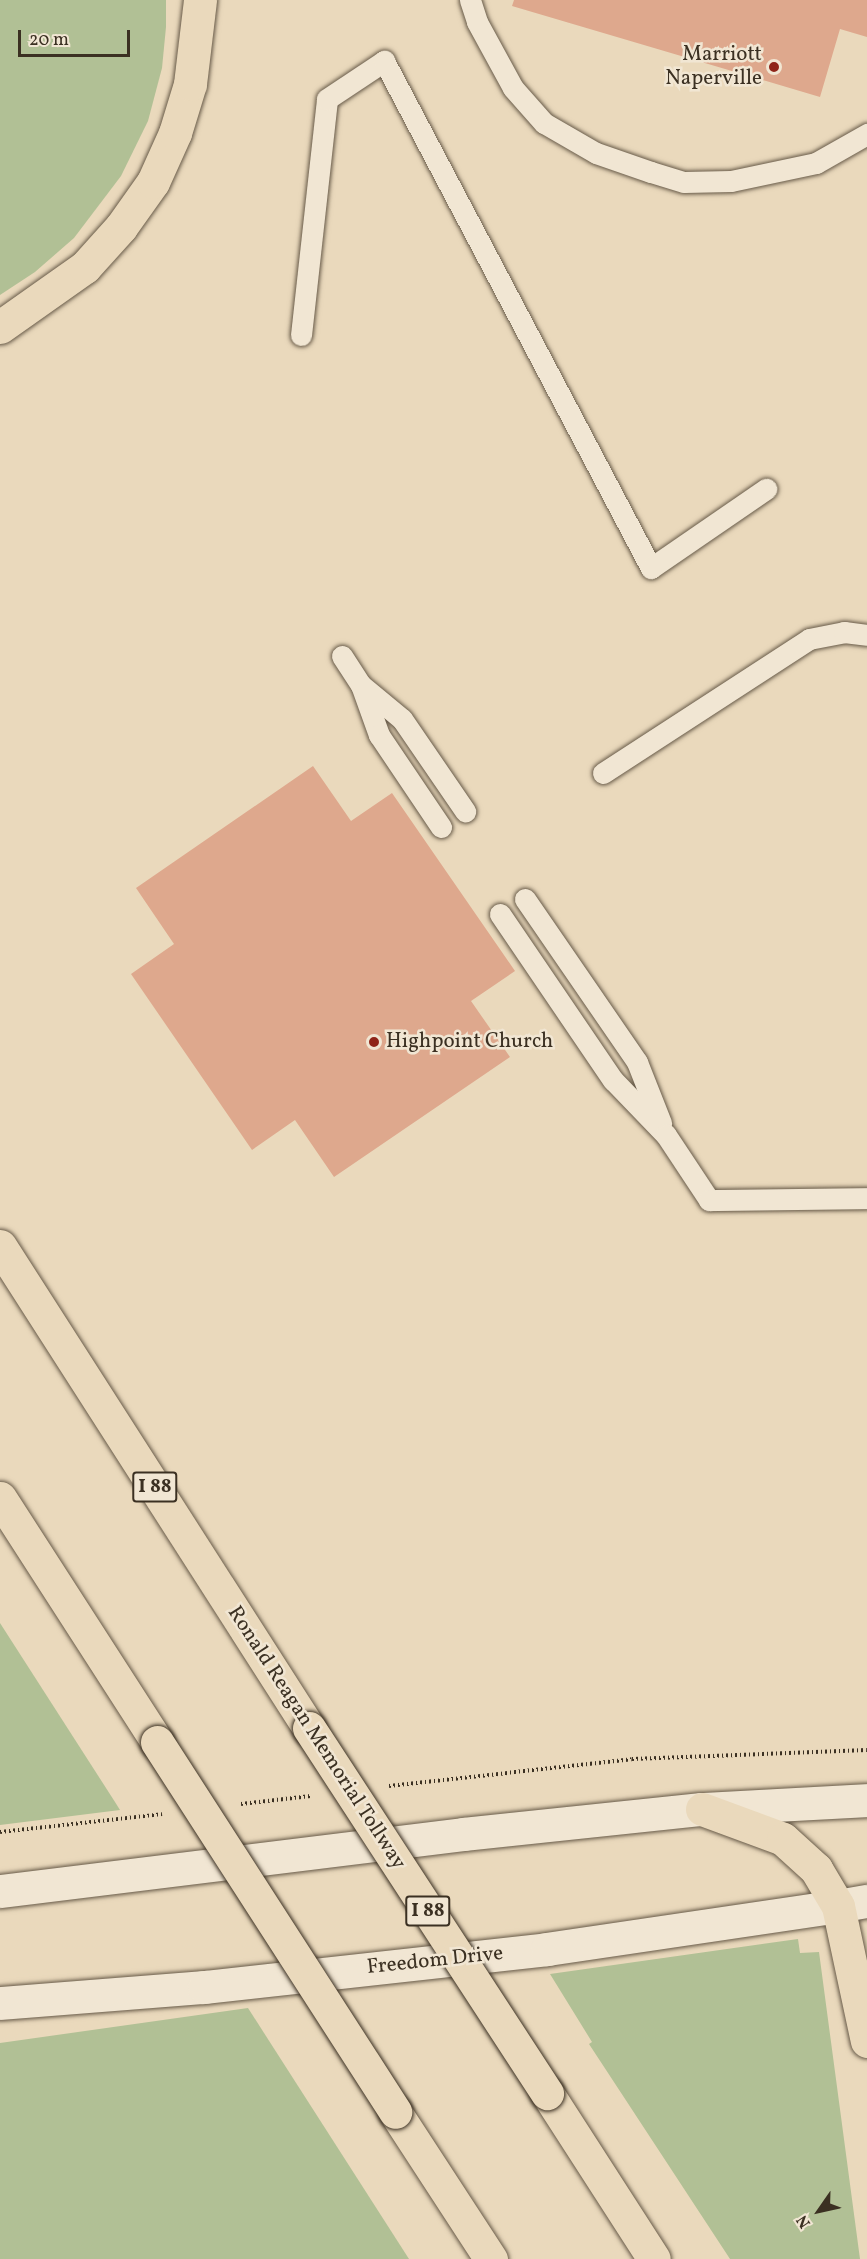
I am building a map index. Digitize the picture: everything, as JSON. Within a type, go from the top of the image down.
[{"type":"highway","points":[[0,327],[85,267],[121,227],[153,182],[175,133],[189,84],[200,0]]},
{"type":"highway","name":"Ronald Reagan Memorial Tollway","points":[[0,1246],[309,1728],[654,2259]]},
{"type":"highway","points":[[0,1498],[491,2259]]},
{"type":"highway","points":[[702,1809],[783,1839],[853,1904],[867,2041]]},
{"type":"main road","points":[[0,1891],[463,1834],[702,1809],[867,1800]]},
{"type":"main road","name":"Freedom Drive","points":[[0,2003],[204,1987],[547,1949],[853,1904]]},
{"type":"lane","points":[[471,0],[477,22],[513,88],[544,123],[596,153],[651,172],[684,182],[731,181],[816,163],[867,134]]},
{"type":"lane","points":[[301,334],[327,99],[384,61],[651,568],[766,489]]},
{"type":"lane","points":[[603,773],[809,639],[844,633],[867,635]]},
{"type":"lane","points":[[342,656],[361,685],[379,735],[441,827]]},
{"type":"lane","points":[[361,685],[402,718],[465,811]]},
{"type":"lane","points":[[525,899],[637,1062],[666,1135]]},
{"type":"lane","points":[[500,914],[614,1080],[666,1135],[709,1200],[867,1198]]},
{"type":"path","points":[[386,1786],[632,1759],[867,1750]]},
{"type":"path","points":[[232,1805],[315,1795]]},
{"type":"path","points":[[0,1832],[173,1813]]},
{"type":"green space","points":[[0,0],[166,0],[166,27],[162,68],[148,121],[121,176],[74,238],[35,272],[0,295]]},
{"type":"green space","points":[[0,1623],[115,1802],[120,1810],[0,1825]]},
{"type":"green space","points":[[798,1939],[800,1953],[819,1952],[860,2259],[730,2259],[589,2044],[592,2042],[550,1974]]},
{"type":"green space","points":[[248,2008],[409,2259],[0,2259],[0,2043]]},
{"type":"building","name":"Marriott Naperville","points":[[514,0],[867,0],[867,37],[840,29],[820,97],[512,6]]},
{"type":"building","points":[[313,766],[351,821],[392,793],[515,971],[471,1001],[510,1057],[334,1177],[295,1120],[252,1150],[131,974],[174,944],[136,888]]},
{"type":"place","name":"Marriott Naperville","points":[[774,67]]},
{"type":"place","name":"Highpoint Church","points":[[374,1042]]}]
